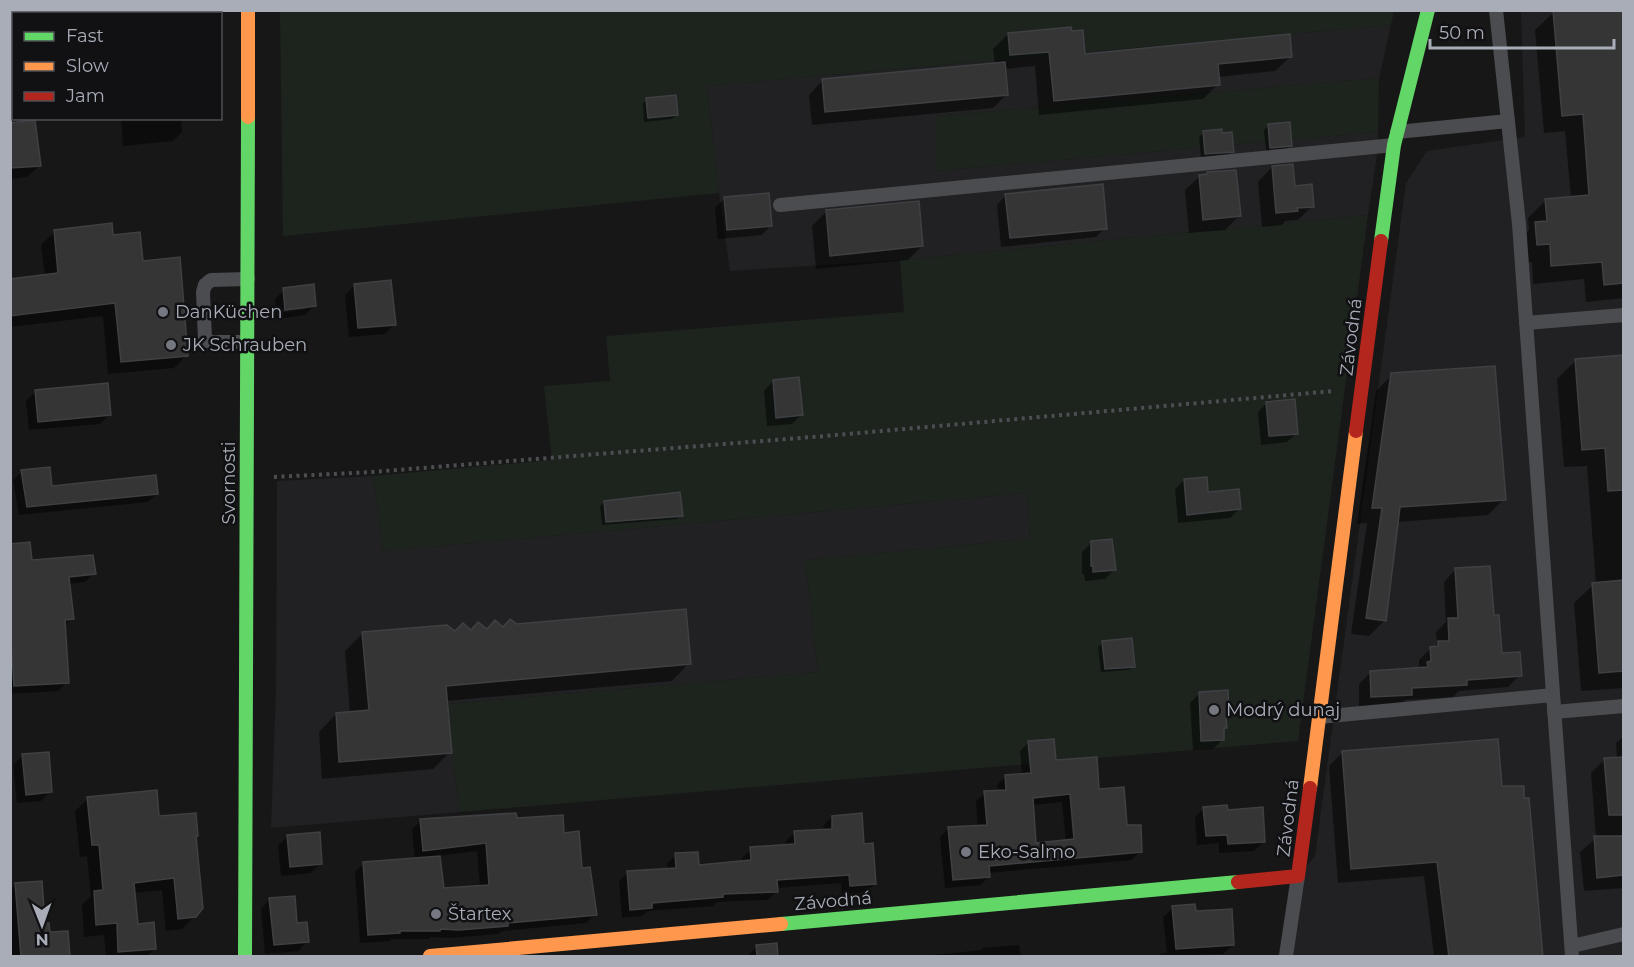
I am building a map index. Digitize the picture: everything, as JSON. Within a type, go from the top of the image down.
[{"type":"street","name":"Svornosti","points":[[245,957],[248,10]]},
{"type":"street","name":"Závodná","points":[[430,957],[1298,876],[1395,138],[1428,10]]},
{"type":"lane","points":[[1496,10],[1519,224],[1572,951],[1623,934]]},
{"type":"lane","points":[[780,205],[1395,138],[1508,121]]},
{"type":"lane","points":[[247,342],[205,340],[203,292],[205,285],[211,280],[248,279]]},
{"type":"lane","points":[[1526,323],[1623,315]]},
{"type":"lane","points":[[1319,717],[1553,695]]},
{"type":"lane","points":[[1554,712],[1623,706]]},
{"type":"lane","points":[[1286,957],[1298,876]]},
{"type":"path","points":[[247,479],[372,472],[813,437],[1362,389]]},
{"type":"shaded area","points":[[215,10],[188,12],[107,11]]},
{"type":"shaded area","points":[[280,11],[1394,11],[1391,25],[707,86],[719,193],[283,236]]},
{"type":"shaded area","points":[[1521,11],[1623,11],[1623,956],[1278,956],[1289,889],[1315,856],[1406,183],[1427,151],[1525,137]]},
{"type":"shaded area","points":[[1391,25],[1379,78],[936,116],[937,171],[1378,132],[1368,215],[900,260],[730,271],[707,86]]},
{"type":"shaded area","points":[[1379,78],[1378,132],[936,171],[936,116]]},
{"type":"shaded area","points":[[1368,215],[1298,741],[460,812],[448,704],[818,672],[805,560],[1030,539],[1027,493],[383,551],[373,476],[552,460],[544,386],[610,381],[606,336],[904,312],[900,260]]},
{"type":"shaded area","points":[[373,476],[383,551],[1027,493],[1030,539],[805,560],[818,672],[448,704],[460,812],[271,828],[276,690],[277,481]]},
{"type":"building","points":[[1553,10],[1623,10],[1623,283],[1604,285],[1602,262],[1551,266],[1550,244],[1537,245],[1535,222],[1547,221],[1545,199],[1589,195],[1583,114],[1562,116]]},
{"type":"building","points":[[1071,27],[1072,31],[1083,30],[1085,54],[1290,34],[1292,57],[1218,64],[1220,85],[1054,101],[1049,52],[1010,55],[1008,33]]},
{"type":"building","points":[[1005,62],[1008,95],[825,112],[822,79]]},
{"type":"building","points":[[676,95],[678,115],[648,118],[646,98]]},
{"type":"building","points":[[35,120],[41,166],[10,168],[10,123]]},
{"type":"building","points":[[1290,122],[1292,146],[1270,148],[1268,124]]},
{"type":"building","points":[[1222,129],[1222,133],[1232,132],[1234,152],[1205,154],[1203,131]]},
{"type":"building","points":[[1293,164],[1295,186],[1312,184],[1314,207],[1276,213],[1272,166]]},
{"type":"building","points":[[1236,170],[1241,216],[1203,220],[1199,175],[1207,174],[1207,172]]},
{"type":"building","points":[[1103,184],[1107,229],[1010,238],[1005,194]]},
{"type":"building","points":[[769,193],[772,226],[727,230],[724,197]]},
{"type":"building","points":[[919,201],[923,246],[830,256],[826,210]]},
{"type":"building","points":[[112,223],[113,235],[140,232],[143,261],[180,257],[188,356],[121,362],[115,303],[10,316],[10,279],[58,273],[54,230]]},
{"type":"building","points":[[391,280],[396,325],[358,328],[354,284]]},
{"type":"building","points":[[314,284],[316,306],[285,310],[283,288]]},
{"type":"building","points":[[1623,355],[1623,490],[1608,491],[1605,448],[1582,450],[1575,359]]},
{"type":"building","points":[[1495,366],[1506,500],[1400,507],[1386,621],[1366,618],[1382,508],[1372,508],[1391,373]]},
{"type":"building","points":[[799,377],[803,415],[776,418],[773,380]]},
{"type":"building","points":[[108,383],[111,415],[38,422],[35,390]]},
{"type":"building","points":[[1295,399],[1298,434],[1269,436],[1266,402]]},
{"type":"building","points":[[50,467],[52,486],[156,475],[158,494],[27,507],[21,470]]},
{"type":"building","points":[[1207,477],[1208,492],[1239,489],[1241,509],[1187,515],[1184,479]]},
{"type":"building","points":[[680,492],[683,516],[606,522],[604,501]]},
{"type":"building","points":[[1112,539],[1116,570],[1093,572],[1091,541]]},
{"type":"building","points":[[30,542],[32,560],[93,555],[96,574],[69,577],[74,619],[65,620],[69,683],[14,686],[10,627],[10,544]]},
{"type":"building","points":[[1490,566],[1494,615],[1499,615],[1502,653],[1520,652],[1522,676],[1467,680],[1467,685],[1412,688],[1412,695],[1371,697],[1370,671],[1428,667],[1427,662],[1431,661],[1430,647],[1438,646],[1438,641],[1449,641],[1448,618],[1458,618],[1455,568]]},
{"type":"building","points":[[1623,580],[1623,671],[1599,673],[1592,583]]},
{"type":"building","points":[[686,609],[691,664],[446,686],[452,753],[339,762],[336,713],[369,710],[362,632],[447,625],[455,631],[463,623],[471,630],[478,622],[487,629],[495,620],[503,627],[510,619],[517,624]]},
{"type":"building","points":[[1132,638],[1135,667],[1105,669],[1102,641]]},
{"type":"building","name":"Modrý dunaj","points":[[1228,690],[1229,716],[1226,717],[1227,728],[1224,728],[1224,740],[1201,741],[1199,692]]},
{"type":"building","points":[[1054,739],[1056,760],[1097,757],[1099,789],[1124,787],[1127,825],[1141,825],[1142,852],[989,866],[990,877],[953,880],[948,827],[987,825],[984,791],[1006,790],[1005,775],[1031,773],[1028,741]],"holes":[[[1070,794],[1074,839],[1036,843],[1033,798]]]},
{"type":"building","points":[[1498,739],[1502,786],[1524,786],[1524,798],[1529,798],[1543,957],[1449,957],[1437,862],[1351,869],[1342,751]]},
{"type":"building","points":[[49,752],[52,792],[26,795],[22,754]]},
{"type":"building","points":[[1623,757],[1623,815],[1609,815],[1604,758]]},
{"type":"building","points":[[157,790],[159,816],[196,813],[203,908],[196,917],[178,919],[174,878],[134,883],[138,924],[154,922],[156,949],[118,952],[117,923],[96,925],[94,891],[103,890],[99,845],[92,845],[87,797]]},
{"type":"building","points":[[1227,805],[1228,810],[1263,807],[1265,842],[1228,844],[1227,835],[1206,836],[1203,807]]},
{"type":"building","points":[[516,813],[517,818],[563,815],[564,833],[579,831],[582,868],[590,867],[597,915],[508,923],[508,926],[459,930],[441,929],[440,931],[400,931],[400,933],[368,935],[363,862],[440,856],[444,888],[489,885],[486,843],[423,851],[420,819]]},
{"type":"building","points":[[862,813],[864,844],[873,843],[876,884],[850,886],[849,875],[777,880],[778,892],[723,894],[723,897],[652,903],[652,908],[630,910],[627,871],[676,868],[675,853],[698,852],[699,865],[751,860],[750,847],[795,844],[794,831],[832,829],[832,816]]},
{"type":"building","points":[[320,832],[322,864],[290,867],[287,835]]},
{"type":"building","points":[[1594,836],[1623,836],[1623,875],[1597,878]]},
{"type":"building","points":[[42,881],[45,923],[49,923],[50,932],[68,931],[70,957],[21,957],[15,883]]},
{"type":"building","points":[[295,896],[297,923],[307,922],[309,942],[274,945],[269,898]]},
{"type":"building","points":[[1195,904],[1196,911],[1232,909],[1234,945],[1176,949],[1172,906]]},
{"type":"building","points":[[777,943],[778,957],[757,957],[756,945]]},
{"type":"traffic: fast","points":[[1381,241],[1394,145],[1428,10]]},
{"type":"traffic: fast","points":[[245,956],[248,117]]},
{"type":"traffic: fast","points":[[781,924],[1238,882]]},
{"type":"traffic: slow","points":[[248,10],[248,117]]},
{"type":"traffic: slow","points":[[1310,788],[1356,431]]},
{"type":"traffic: slow","points":[[430,956],[781,924]]},
{"type":"traffic: jam","points":[[1356,431],[1381,241]]},
{"type":"traffic: jam","points":[[1238,882],[1298,876],[1310,788]]},
{"type":"place","name":"DanKüchen","points":[[163,312]]},
{"type":"place","name":"JK Schrauben","points":[[171,345]]},
{"type":"place","name":"Modrý dunaj","points":[[1214,710]]},
{"type":"place","name":"Eko-Salmo","points":[[966,852]]},
{"type":"place","name":"Štartex","points":[[436,914]]}]
